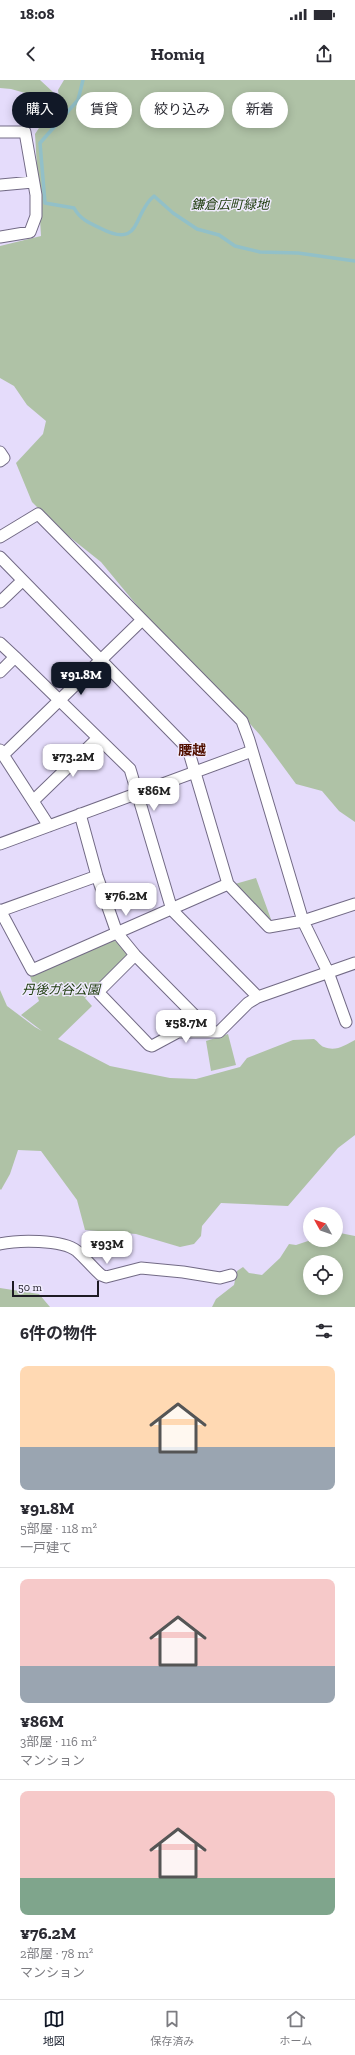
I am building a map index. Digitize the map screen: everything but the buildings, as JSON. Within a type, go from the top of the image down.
[{"type":"street","points":[[0,132],[25,132],[30,152],[36,195],[36,216],[30,232],[0,237]]},
{"type":"street","points":[[0,185],[33,182]]},
{"type":"street","points":[[0,452],[4,458],[0,462]]},
{"type":"street","points":[[0,537],[38,514],[242,721],[303,921],[328,972],[346,1022]]},
{"type":"street","points":[[0,557],[188,749],[228,884],[270,927],[303,921],[355,904]]},
{"type":"street","points":[[0,602],[22,581]]},
{"type":"street","points":[[48,826],[2,752],[60,700],[142,620]]},
{"type":"street","points":[[0,643],[130,769],[136,794],[172,910],[258,997]]},
{"type":"street","points":[[0,672],[15,657]]},
{"type":"street","points":[[33,801],[98,738]]},
{"type":"street","points":[[0,844],[194,771],[252,751]]},
{"type":"street","points":[[80,814],[97,876],[117,933],[135,955],[211,1032]]},
{"type":"street","points":[[97,876],[0,910],[32,970],[172,910],[228,884]]},
{"type":"street","points":[[135,955],[99,991],[99,993],[149,1045],[152,1046],[178,1032],[220,1032],[248,1003],[258,997],[355,963]]},
{"type":"street","points":[[0,1244],[34,1242],[62,1244],[76,1250],[101,1275],[106,1277],[141,1268],[184,1272],[220,1278],[231,1275]]},
{"type":"green space","points":[[0,80],[40,80],[53,92],[22,92],[0,88]]},
{"type":"green space","name":"鎌倉広町緑地","points":[[64,80],[355,80],[355,822],[339,811],[322,791],[296,784],[260,735],[232,704],[149,620],[101,562],[57,527],[32,502],[16,463],[43,434],[46,421],[27,405],[14,386],[0,378],[0,246],[41,236],[35,134],[39,128],[68,128],[68,92],[58,92]]},
{"type":"green space","points":[[256,878],[272,922],[235,884]]},
{"type":"green space","name":"丹後ガ谷公園","points":[[111,940],[118,942],[128,953],[128,957],[85,998],[92,1006],[58,1039],[110,1066],[170,1078],[196,1079],[240,1067],[247,1058],[293,1040],[314,1039],[323,1046],[332,1049],[355,1040],[355,1135],[338,1148],[288,1206],[221,1203],[202,1226],[201,1236],[194,1244],[180,1247],[136,1234],[85,1230],[77,1200],[41,1151],[18,1150],[10,1174],[1,1190],[0,1189],[0,990],[7,1006],[42,1031],[21,1015],[39,1001],[30,976]]},
{"type":"green space","points":[[228,1034],[236,1065],[211,1071],[206,1041]]},
{"type":"green space","points":[[343,1234],[355,1236],[355,1307],[212,1307],[216,1299],[234,1285],[237,1271],[243,1267],[249,1273],[262,1275],[280,1258],[289,1244],[296,1245],[303,1243],[303,1247],[343,1247]]},
{"type":"green space","points":[[0,1288],[39,1294],[50,1307],[0,1307]]},
{"type":"waterway","points":[[83,80],[78,100],[40,143],[45,203],[74,208],[82,218],[89,222],[113,234],[123,235],[130,232],[134,227],[147,203],[154,196],[173,213],[197,229],[219,235],[235,246],[260,252],[298,253],[355,261]]},
{"type":"district","name":"腰越","points":[[192,750]]}]
